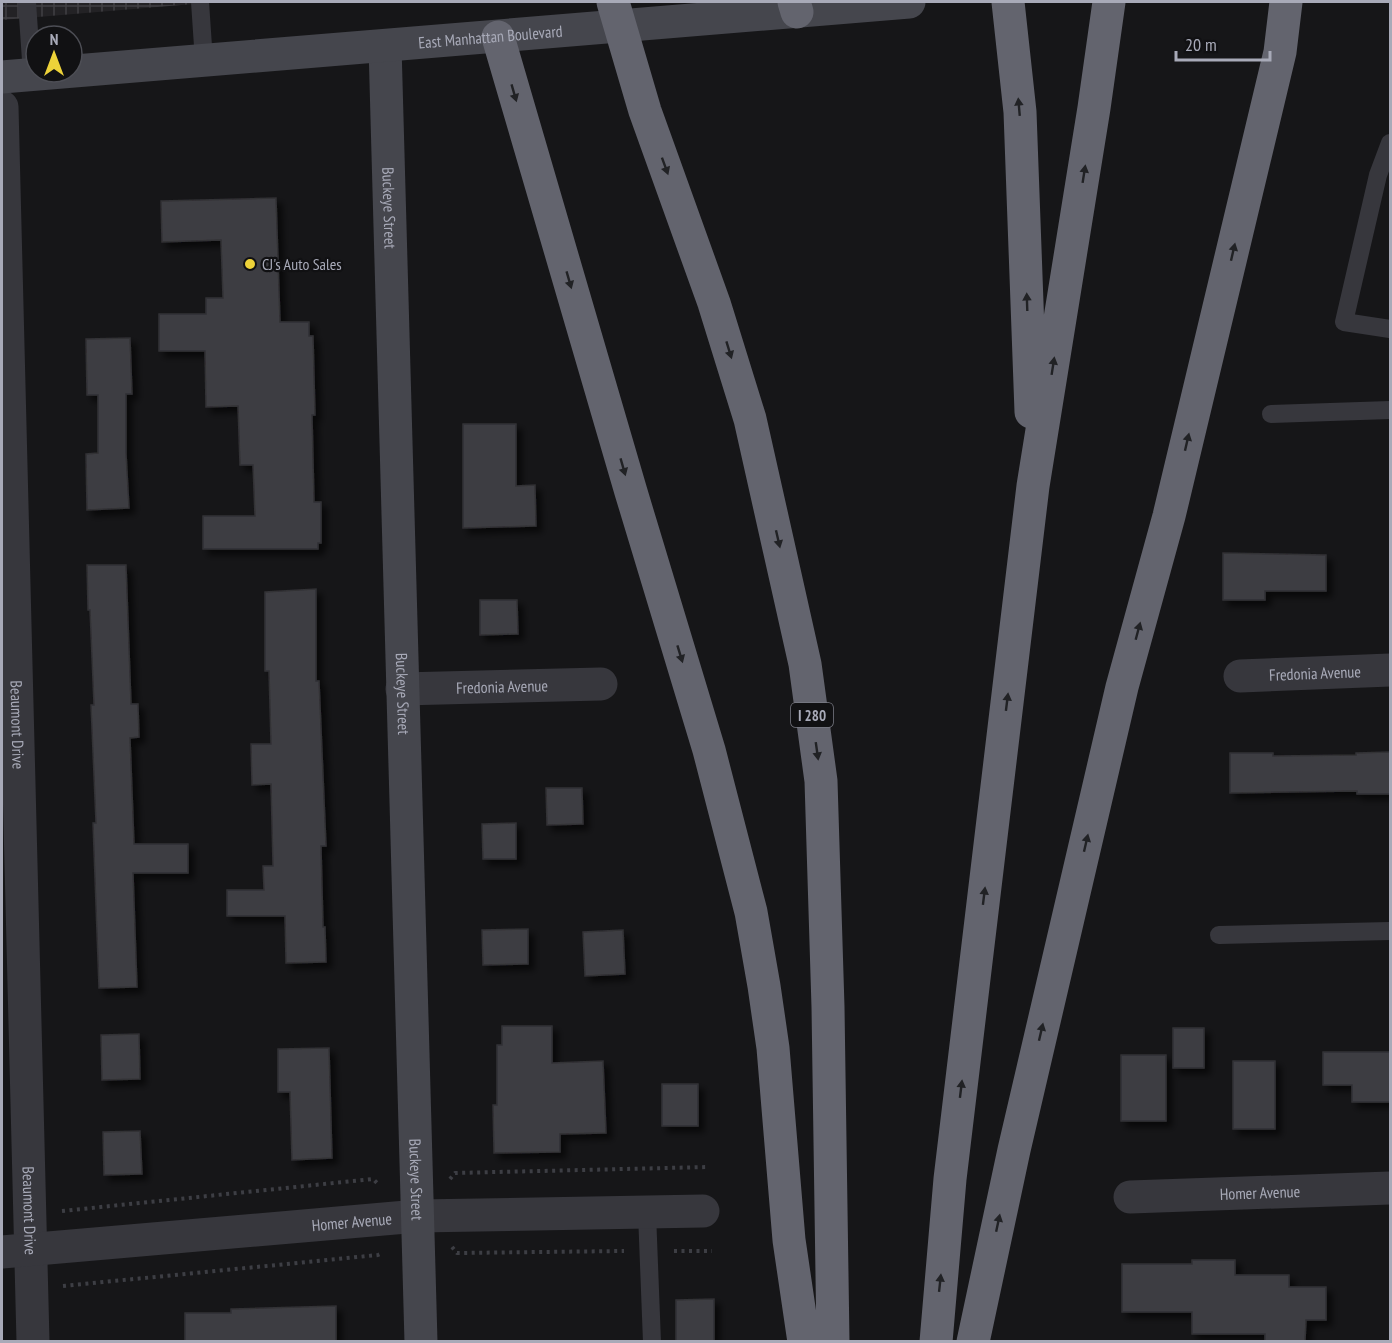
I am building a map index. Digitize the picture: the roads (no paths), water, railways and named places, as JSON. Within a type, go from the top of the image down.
[{"type":"highway","points":[[590,2],[645,111]]},
{"type":"highway","points":[[613,2],[645,111]]},
{"type":"highway","points":[[1008,2],[1020,112],[1033,486]]},
{"type":"highway","points":[[936,1341],[952,1168],[1033,486],[1095,108],[1109,2]]},
{"type":"highway","points":[[974,1341],[1014,1150],[1122,687],[1172,505],[1280,52],[1286,2]]},
{"type":"highway","points":[[498,37],[627,481],[709,750],[741,871],[766,996],[789,1240],[804,1341]]},
{"type":"highway","name":"I 280","points":[[645,111],[714,303],[750,419],[805,664],[821,781],[828,1006],[833,1341]]},
{"type":"street","name":"East Manhattan Boulevard","points":[[17,76],[705,19],[796,7],[909,2]]},
{"type":"street","name":"Buckeye Street","points":[[386,46],[421,1341]]},
{"type":"street","name":"Beaumont Drive","points":[[2,107],[16,1251],[32,1289],[33,1341]]},
{"type":"street","name":"Fredonia Avenue","points":[[1240,676],[1390,670]]},
{"type":"street","name":"Fredonia Avenue","points":[[402,689],[601,684]]},
{"type":"street","name":"Homer Avenue","points":[[1130,1197],[1390,1188]]},
{"type":"street","name":"Homer Avenue","points":[[16,1251],[418,1231],[647,1213],[704,1211]]},
{"type":"lane","points":[[17,76],[27,2]]},
{"type":"lane","points":[[200,2],[204,61]]},
{"type":"lane","points":[[1390,143],[1384,180],[1344,322],[1390,328]]},
{"type":"lane","points":[[1271,414],[1390,410]]},
{"type":"lane","points":[[1219,935],[1390,930]]},
{"type":"lane","points":[[647,1213],[652,1341]]},
{"type":"place","name":"CJ's Auto Sales","points":[[250,264]]}]
